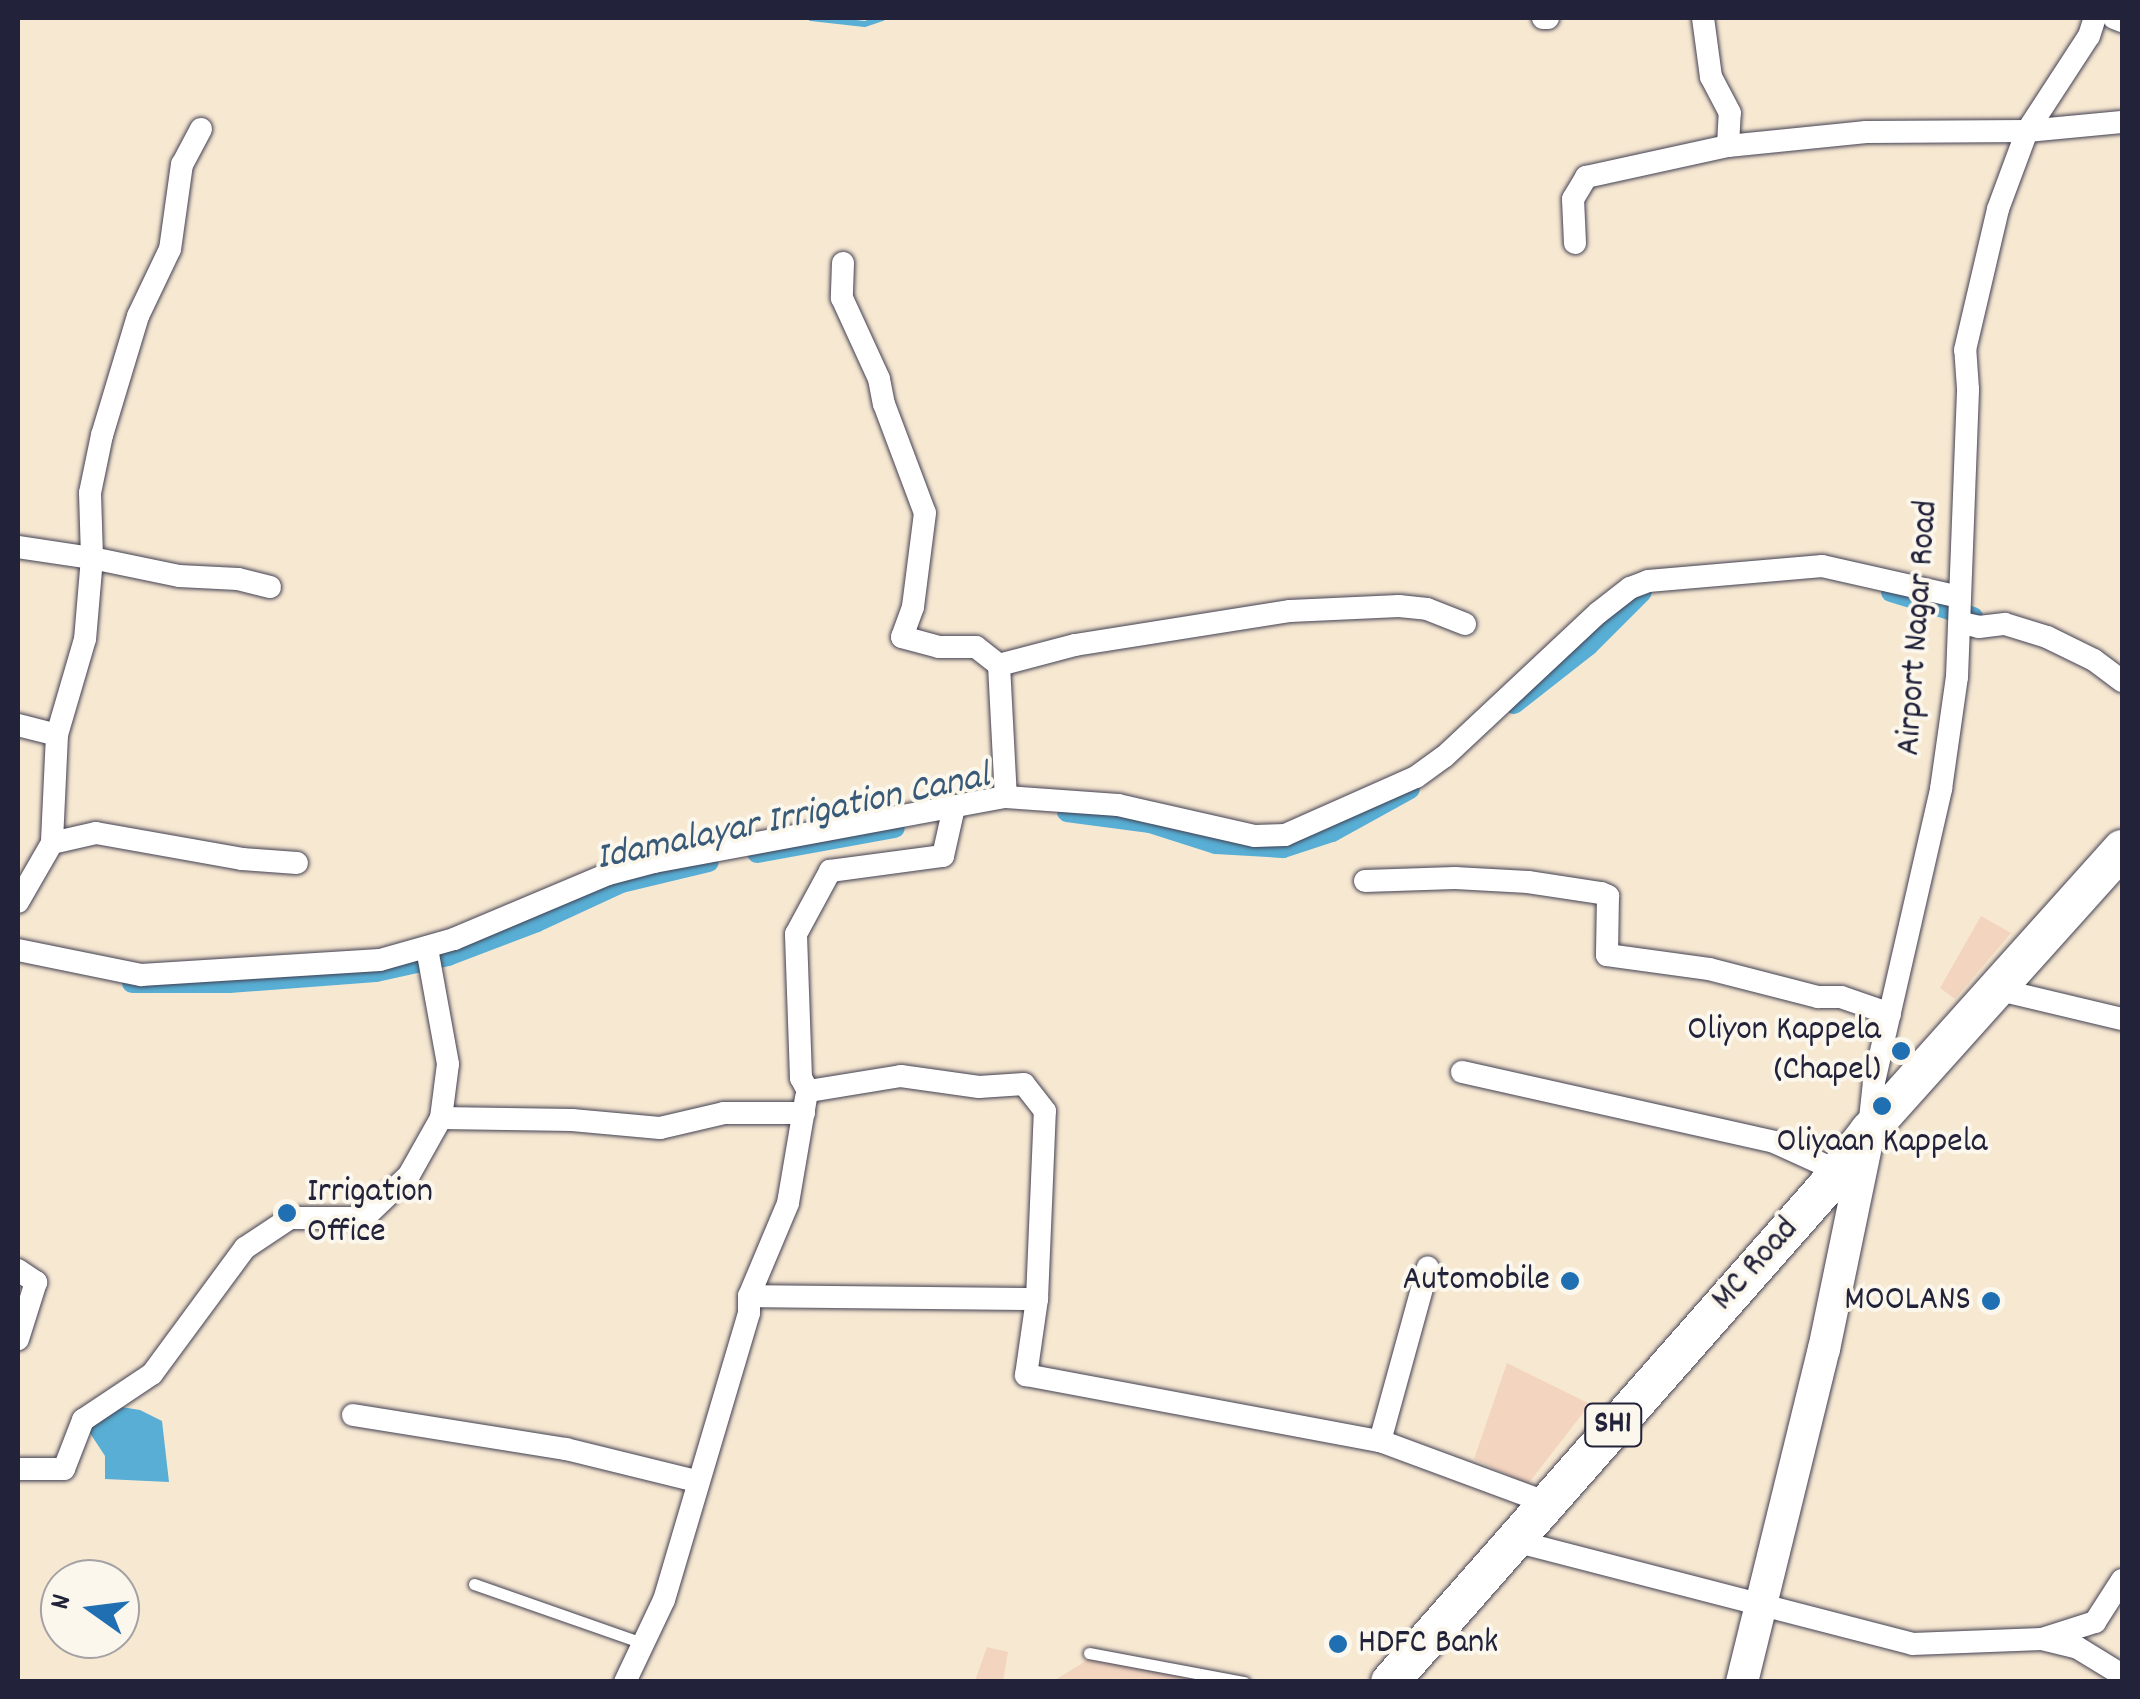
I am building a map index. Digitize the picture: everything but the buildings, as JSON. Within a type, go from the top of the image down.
[{"type":"main road","name":"MC Road","points":[[1390,1682],[1869,1131],[2000,990],[2122,849]]},
{"type":"main road","points":[[1742,1682],[1824,1349],[1869,1131]]},
{"type":"street","points":[[1703,18],[1710,76],[1730,113],[1728,146]]},
{"type":"street","name":"Airport Nagar Road","points":[[1869,1131],[1874,1082],[1940,789],[1970,625],[1960,596],[1968,389],[1965,350],[1998,208],[2027,130],[2089,36],[2096,18]]},
{"type":"street","points":[[2114,18],[2122,21]]},
{"type":"street","points":[[1575,243],[1573,199],[1586,177],[1728,146],[1866,132],[2027,130],[2122,122]]},
{"type":"street","points":[[18,902],[52,843],[57,736],[85,639],[92,558],[90,493],[102,435],[138,316],[170,249],[182,164],[200,129]]},
{"type":"street","points":[[843,263],[842,298],[880,379],[884,404],[924,513],[913,607],[902,638],[939,646],[976,647],[999,666],[1006,797]]},
{"type":"street","points":[[18,546],[179,576],[238,579],[270,588]]},
{"type":"street","points":[[18,950],[113,971],[167,975],[380,960],[427,948],[638,866],[1006,797],[1118,806],[1255,836],[1285,835],[1416,777],[1444,757],[1598,613],[1630,588],[1648,580],[1822,566],[1960,596]]},
{"type":"street","points":[[999,666],[1075,645],[1290,611],[1399,606],[1427,609],[1466,624]]},
{"type":"street","points":[[1970,625],[2005,624],[2048,637],[2122,680]]},
{"type":"street","points":[[18,725],[57,736]]},
{"type":"street","points":[[625,1682],[664,1600],[748,1313],[749,1296],[788,1203],[806,1102],[801,1078],[796,934],[830,871],[943,856],[954,807]]},
{"type":"street","points":[[52,843],[96,832],[242,859],[297,863]]},
{"type":"street","points":[[1365,881],[1455,878],[1601,893],[1608,896],[1607,955],[1709,969],[1818,998],[1841,997],[1890,1014]]},
{"type":"street","points":[[18,1469],[64,1469],[83,1420],[152,1374],[245,1248],[290,1218],[364,1218],[409,1175],[441,1118],[448,1064],[427,948]]},
{"type":"street","points":[[2000,990],[2122,1020]]},
{"type":"street","points":[[1462,1072],[1774,1142],[1838,1171]]},
{"type":"street","points":[[441,1118],[572,1120],[660,1128],[724,1112],[806,1102],[901,1076],[979,1087],[1024,1084],[1046,1110],[1037,1299],[1026,1375],[1380,1441],[1544,1502]]},
{"type":"street","points":[[1380,1441],[1428,1267]]},
{"type":"street","points":[[18,1270],[36,1282],[18,1339]]},
{"type":"street","points":[[749,1296],[1037,1299]]},
{"type":"street","points":[[353,1414],[566,1450],[696,1481]]},
{"type":"street","points":[[1511,1540],[1912,1644],[2042,1639],[2094,1622],[2122,1580]]},
{"type":"street","points":[[2042,1639],[2078,1648],[2122,1675]]},
{"type":"lane","points":[[474,1584],[645,1644]]},
{"type":"lane","points":[[1089,1652],[1244,1682]]},
{"type":"shaded area","points":[[1981,916],[2011,933],[1955,999],[1940,988]]},
{"type":"shaded area","points":[[1507,1363],[1590,1404],[1528,1484],[1474,1459]]},
{"type":"shaded area","points":[[987,1647],[1008,1652],[1003,1681],[975,1681]]},
{"type":"shaded area","points":[[1089,1659],[1237,1681],[1052,1682]]},
{"type":"water","points":[[115,1406],[140,1410],[162,1421],[169,1482],[105,1479],[105,1456],[88,1430]]},
{"type":"waterway","points":[[811,18],[865,24],[882,18]]},
{"type":"waterway","name":"Idamalayar Irrigation Canal","points":[[1514,704],[1588,646],[1642,592]]},
{"type":"waterway","name":"Idamalayar Irrigation Canal","points":[[1891,592],[1973,617]]},
{"type":"waterway","name":"Idamalayar Irrigation Canal","points":[[1067,812],[1150,823],[1216,844],[1283,848],[1332,832],[1410,789]]},
{"type":"waterway","name":"Idamalayar Irrigation Canal","points":[[757,853],[895,828]]},
{"type":"waterway","name":"Idamalayar Irrigation Canal","points":[[132,983],[229,983],[376,972],[448,956],[537,922],[621,883],[709,862]]},
{"type":"place","name":"Oliyon Kappela (Chapel)","points":[[1901,1051]]},
{"type":"place","name":"Oliyaan Kappela","points":[[1882,1106]]},
{"type":"place","name":"Irrigation Office","points":[[287,1213]]},
{"type":"place","name":"Automobile","points":[[1570,1281]]},
{"type":"place","name":"MOOLANS","points":[[1991,1301]]},
{"type":"place","name":"HDFC Bank","points":[[1338,1644]]}]
